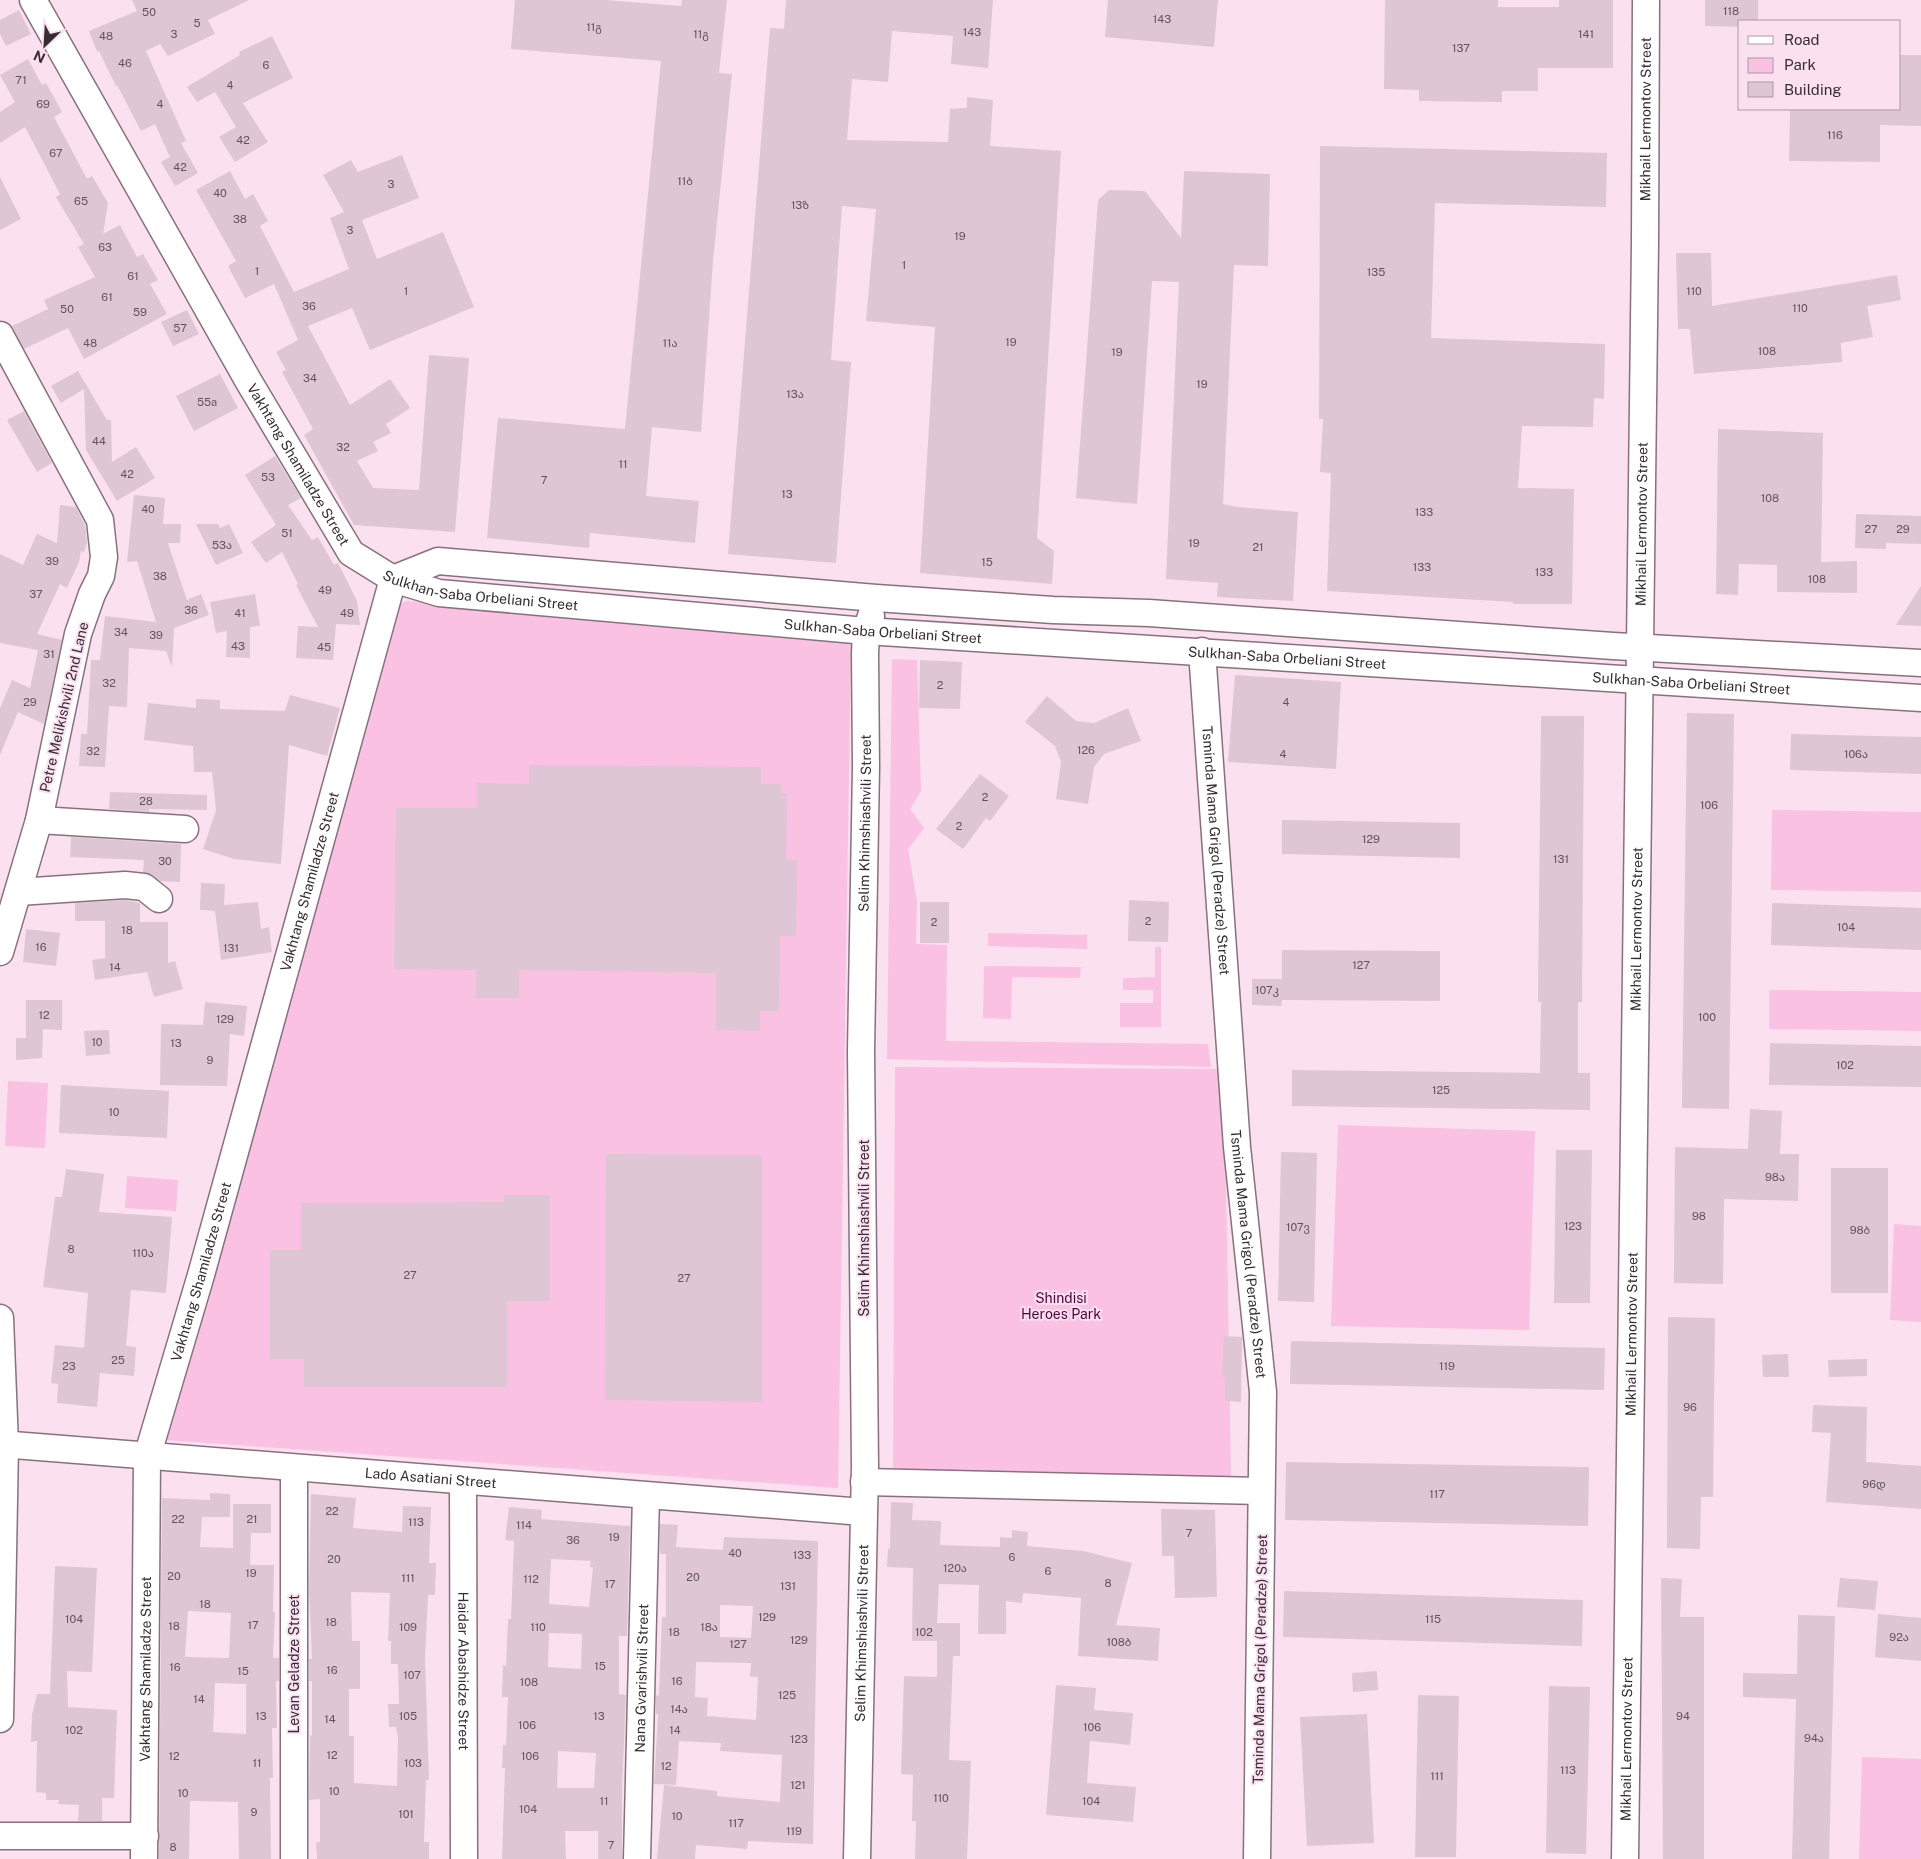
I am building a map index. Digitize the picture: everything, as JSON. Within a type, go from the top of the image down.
[{"type":"street","name":"Vakhtang Shamiladze Street","points":[[33,0],[249,382],[351,554],[393,579],[201,1275],[147,1457],[144,1847]]},
{"type":"street","name":"Mikhail Lermontov Street","points":[[1625,1859],[1638,680],[1647,77],[1646,0]]},
{"type":"street","name":"Petre Melikishvili 2nd Lane","points":[[0,335],[100,520],[104,556],[101,576],[92,594],[78,634],[39,820],[0,952]]},
{"type":"street","name":"Sulkhan-Saba Orbeliani Street","points":[[393,579],[438,561],[876,598],[1053,610],[1149,613],[1307,626],[1921,663]]},
{"type":"street","name":"Sulkhan-Saba Orbeliani Street","points":[[393,579],[439,593],[866,631],[1202,651],[1508,674],[1638,680],[1921,698]]},
{"type":"street","name":"Selim Khimshiashvili Street","points":[[857,1859],[864,1482],[864,1122],[861,1051],[866,631],[876,598]]},
{"type":"street","name":"Tsminda Mama Grigol (Peradze) Street","points":[[1202,651],[1237,1147],[1263,1392],[1258,1859]]},
{"type":"street","points":[[39,820],[185,828]]},
{"type":"street","points":[[18,892],[125,885],[144,887],[159,899]]},
{"type":"street","points":[[0,1318],[2,1445],[0,1719]]},
{"type":"street","name":"Lado Asatiani Street","points":[[2,1445],[863,1512]]},
{"type":"street","name":"Levan Geladze Street","points":[[294,1469],[294,1859]]},
{"type":"street","name":"Haidar Abashidze Street","points":[[463,1482],[464,1859]]},
{"type":"street","points":[[864,1482],[1261,1491]]},
{"type":"street","name":"Nana Gvarishvili Street","points":[[637,1859],[646,1496]]},
{"type":"street","points":[[0,1836],[144,1847]]},
{"type":"green space","points":[[406,601],[851,641],[838,1488],[165,1440],[392,610]]},
{"type":"green space","points":[[892,659],[917,660],[921,791],[910,809],[924,828],[908,849],[917,901],[916,944],[947,945],[946,1041],[1208,1044],[1211,1067],[887,1059]]},
{"type":"green space","points":[[1772,810],[1921,812],[1921,892],[1771,890]]},
{"type":"green space","points":[[988,933],[1087,935],[1087,949],[988,946]]},
{"type":"green space","points":[[1155,947],[1161,947],[1161,1027],[1120,1027],[1120,1003],[1153,1003],[1153,990],[1123,990],[1123,978],[1155,977]]},
{"type":"green space","points":[[984,966],[1081,967],[1080,978],[1012,977],[1011,1019],[983,1018]]},
{"type":"green space","points":[[1769,990],[1921,992],[1921,1031],[1769,1029]]},
{"type":"green space","name":"Shindisi Heroes Park","points":[[895,1067],[1224,1069],[1231,1476],[893,1472]]},
{"type":"green space","points":[[8,1081],[48,1083],[45,1148],[5,1146]]},
{"type":"green space","points":[[1338,1125],[1535,1131],[1529,1330],[1331,1326]]},
{"type":"green space","points":[[127,1176],[178,1180],[176,1211],[125,1208]]},
{"type":"green space","points":[[1894,1224],[1921,1226],[1921,1322],[1890,1320]]},
{"type":"green space","points":[[1862,1757],[1921,1759],[1921,1859],[1859,1859]]},
{"type":"building","points":[[132,0],[249,0],[208,20],[215,34],[168,56],[160,44],[146,51],[186,141],[181,143],[198,173],[175,186],[161,162],[170,157],[155,124],[141,131],[99,51],[97,52],[89,31],[137,11]]},
{"type":"building","points":[[515,0],[605,0],[681,6],[682,0],[727,0],[719,73],[732,74],[713,261],[701,432],[652,427],[646,496],[699,501],[695,543],[590,533],[589,548],[487,538],[498,418],[625,429],[661,61],[511,49]]},
{"type":"building","points":[[786,0],[993,0],[988,68],[951,64],[953,36],[892,31],[888,82],[852,79],[847,140],[948,142],[950,109],[967,108],[967,97],[993,100],[990,146],[1061,151],[1037,538],[1054,551],[1052,584],[920,573],[935,327],[866,321],[876,209],[842,206],[831,360],[851,362],[836,563],[728,554],[770,28],[784,29]]},
{"type":"building","points":[[1108,0],[1218,0],[1214,47],[1105,37]]},
{"type":"building","points":[[1385,0],[1498,0],[1498,7],[1559,7],[1559,0],[1613,0],[1613,68],[1538,68],[1538,91],[1502,91],[1502,102],[1419,101],[1419,90],[1384,89]]},
{"type":"building","points":[[1705,0],[1758,0],[1758,20],[1738,20],[1738,27],[1705,26]]},
{"type":"building","points":[[19,10],[31,34],[6,46],[0,34],[0,20]]},
{"type":"building","points":[[272,36],[293,78],[243,103],[268,142],[235,162],[219,137],[236,127],[215,92],[197,102],[187,87],[240,55],[239,52]]},
{"type":"building","points":[[1901,55],[1921,55],[1921,126],[1880,125],[1880,162],[1789,161],[1790,110],[1901,110]]},
{"type":"building","points":[[28,59],[42,85],[46,83],[62,112],[54,117],[87,179],[92,176],[108,203],[103,234],[120,225],[137,257],[143,254],[158,280],[150,284],[167,314],[84,359],[68,328],[24,349],[12,326],[48,309],[44,300],[95,277],[78,247],[84,244],[56,197],[60,194],[25,127],[0,143],[0,112],[15,102],[0,75]]},
{"type":"building","points":[[1320,146],[1607,153],[1606,207],[1435,203],[1431,338],[1605,344],[1604,399],[1594,398],[1593,427],[1522,426],[1518,488],[1574,489],[1572,604],[1513,604],[1513,602],[1327,591],[1331,473],[1320,472],[1323,419],[1319,419]]},
{"type":"building","points":[[402,155],[419,198],[362,220],[377,259],[443,232],[474,307],[370,350],[352,308],[308,326],[350,405],[390,379],[410,408],[386,424],[391,433],[373,442],[378,451],[357,461],[373,488],[419,490],[429,355],[469,358],[455,532],[354,525],[304,435],[313,429],[282,372],[286,370],[276,352],[298,340],[274,284],[245,298],[228,266],[236,261],[196,190],[230,171],[245,199],[253,194],[268,221],[260,226],[294,292],[349,269],[330,218],[344,212],[323,175],[351,160],[358,172]]},
{"type":"building","points":[[1184,171],[1270,174],[1268,266],[1234,265],[1223,504],[1298,512],[1293,601],[1217,597],[1218,583],[1166,579],[1179,282],[1152,281],[1137,504],[1076,498],[1098,200],[1109,190],[1145,191],[1181,238]]},
{"type":"building","points":[[0,177],[21,219],[0,230]]},
{"type":"building","points":[[1676,253],[1711,253],[1712,306],[1897,275],[1901,300],[1867,306],[1873,337],[1841,343],[1842,362],[1694,374],[1690,329],[1678,329]]},
{"type":"building","points":[[187,310],[199,334],[173,346],[161,322]]},
{"type":"building","points":[[78,371],[107,420],[111,420],[112,462],[136,447],[155,478],[117,501],[86,450],[84,389],[61,403],[51,386]]},
{"type":"building","points":[[220,374],[238,408],[194,431],[176,396]]},
{"type":"building","points":[[24,411],[52,463],[37,472],[7,420]]},
{"type":"building","points":[[1718,429],[1823,433],[1821,562],[1857,561],[1857,593],[1777,592],[1777,565],[1739,564],[1738,595],[1716,594]]},
{"type":"building","points":[[275,456],[301,498],[288,505],[312,540],[318,537],[334,565],[338,563],[357,601],[360,625],[336,624],[333,660],[296,658],[298,626],[318,627],[296,585],[298,584],[282,552],[266,563],[251,542],[276,525],[245,475]]},
{"type":"building","points":[[134,495],[165,498],[163,524],[181,524],[180,543],[168,543],[187,600],[201,594],[209,615],[174,628],[172,667],[166,651],[129,648],[127,707],[109,706],[105,767],[79,766],[81,734],[87,734],[91,660],[100,660],[105,616],[156,622],[137,561],[127,562]]},
{"type":"building","points":[[60,505],[76,507],[85,525],[87,543],[84,552],[81,551],[79,562],[67,588],[60,584],[37,634],[62,640],[44,724],[18,712],[0,755],[0,708],[12,680],[30,688],[38,650],[0,643],[0,554],[23,565],[37,534],[57,543]]},
{"type":"building","points":[[1856,514],[1921,516],[1921,544],[1886,543],[1886,549],[1855,548]]},
{"type":"building","points":[[196,524],[218,524],[220,528],[229,524],[243,553],[216,565]]},
{"type":"building","points":[[1921,586],[1921,626],[1896,625]]},
{"type":"building","points":[[255,594],[260,626],[250,627],[250,658],[226,657],[227,631],[216,633],[210,602]]},
{"type":"building","points":[[920,660],[962,662],[960,709],[919,708]]},
{"type":"building","points":[[1235,675],[1341,682],[1336,769],[1228,762]]},
{"type":"building","points":[[290,695],[340,708],[327,756],[289,745],[281,864],[234,859],[203,849],[216,810],[212,772],[194,772],[193,746],[144,740],[148,703],[196,708],[196,699],[220,700],[220,709],[285,711]]},
{"type":"building","points":[[1047,696],[1076,721],[1094,723],[1128,708],[1141,741],[1104,754],[1094,767],[1088,804],[1056,799],[1061,762],[1055,746],[1025,722]]},
{"type":"building","points":[[1687,713],[1734,714],[1729,1109],[1682,1108]]},
{"type":"building","points":[[1541,716],[1584,716],[1582,1002],[1578,1002],[1578,1073],[1590,1073],[1590,1110],[1292,1106],[1292,1070],[1540,1073],[1541,1002],[1538,1002]]},
{"type":"building","points":[[1791,734],[1921,737],[1921,774],[1790,770]]},
{"type":"building","points":[[529,765],[761,767],[761,784],[781,784],[781,793],[787,793],[786,860],[797,860],[796,936],[780,936],[779,1011],[760,1011],[760,1031],[716,1030],[716,973],[519,970],[519,998],[476,998],[476,970],[394,969],[396,808],[477,808],[477,783],[529,784]]},
{"type":"building","points":[[980,774],[1009,796],[990,821],[986,818],[963,849],[936,829]]},
{"type":"building","points":[[110,792],[207,795],[207,810],[149,809],[149,812],[109,809]]},
{"type":"building","points":[[1282,820],[1460,823],[1460,858],[1282,854]]},
{"type":"building","points":[[71,837],[181,844],[180,882],[160,881],[143,872],[144,860],[70,857]]},
{"type":"building","points":[[201,883],[225,884],[224,905],[258,902],[261,929],[269,927],[272,952],[221,960],[215,911],[200,910]]},
{"type":"building","points":[[125,900],[140,903],[140,922],[168,922],[168,963],[175,961],[183,989],[154,997],[147,972],[95,980],[92,960],[105,958],[105,921],[75,921],[75,903]]},
{"type":"building","points":[[1129,900],[1169,902],[1168,942],[1128,941]]},
{"type":"building","points":[[920,902],[949,902],[949,943],[920,943]]},
{"type":"building","points":[[1772,903],[1921,908],[1921,950],[1771,945]]},
{"type":"building","points":[[26,929],[60,933],[56,966],[23,962]]},
{"type":"building","points":[[1282,950],[1440,951],[1440,1001],[1282,1000],[1281,1006],[1252,1005],[1252,979],[1282,979]]},
{"type":"building","points":[[26,1000],[62,1000],[62,1030],[43,1029],[42,1058],[16,1060],[16,1038],[26,1038]]},
{"type":"building","points":[[205,1002],[247,1006],[244,1036],[230,1034],[227,1086],[160,1085],[161,1024],[203,1025]]},
{"type":"building","points":[[109,1030],[110,1054],[86,1056],[84,1031]]},
{"type":"building","points":[[1770,1043],[1921,1046],[1921,1087],[1769,1085]]},
{"type":"building","points":[[61,1085],[169,1091],[167,1138],[59,1133]]},
{"type":"building","points":[[1750,1109],[1782,1111],[1780,1154],[1799,1154],[1798,1201],[1724,1199],[1723,1284],[1674,1283],[1675,1147],[1748,1149]]},
{"type":"building","points":[[1556,1150],[1592,1150],[1590,1303],[1554,1303]]},
{"type":"building","points":[[1281,1152],[1317,1153],[1314,1302],[1278,1301]]},
{"type":"building","points":[[606,1154],[762,1155],[762,1402],[605,1400]]},
{"type":"building","points":[[1831,1168],[1888,1168],[1888,1293],[1831,1293]]},
{"type":"building","points":[[66,1169],[104,1174],[99,1212],[172,1217],[166,1293],[131,1290],[126,1346],[136,1347],[134,1376],[100,1373],[97,1407],[57,1403],[58,1384],[51,1383],[55,1345],[84,1348],[88,1293],[43,1287],[55,1197],[62,1197]]},
{"type":"building","points":[[504,1195],[550,1195],[550,1301],[507,1301],[507,1387],[304,1387],[304,1359],[270,1359],[270,1250],[301,1250],[301,1203],[504,1202]]},
{"type":"building","points":[[1668,1317],[1715,1318],[1713,1497],[1701,1497],[1700,1549],[1667,1548]]},
{"type":"building","points":[[1224,1336],[1242,1337],[1241,1402],[1225,1401],[1225,1377],[1222,1377]]},
{"type":"building","points":[[1291,1341],[1605,1348],[1604,1390],[1290,1384]]},
{"type":"building","points":[[1788,1354],[1789,1377],[1763,1377],[1762,1355]]},
{"type":"building","points":[[1867,1359],[1867,1376],[1829,1377],[1828,1360]]},
{"type":"building","points":[[1813,1405],[1867,1407],[1866,1462],[1921,1466],[1921,1509],[1826,1502],[1831,1433],[1812,1432]]},
{"type":"building","points":[[1286,1462],[1589,1467],[1588,1526],[1285,1520]]},
{"type":"building","points":[[210,1493],[230,1494],[230,1517],[202,1517],[200,1547],[233,1548],[233,1504],[271,1504],[271,1533],[251,1533],[250,1565],[274,1565],[273,1612],[275,1612],[273,1658],[279,1658],[279,1681],[276,1681],[277,1728],[272,1728],[273,1778],[270,1778],[271,1859],[239,1859],[238,1802],[190,1801],[189,1859],[159,1859],[162,1498],[210,1500]],"holes":[[[188,1611],[231,1613],[229,1658],[185,1657]],[[215,1683],[246,1684],[246,1734],[213,1732]]]},
{"type":"building","points":[[311,1494],[356,1498],[353,1528],[402,1532],[403,1506],[431,1507],[429,1563],[436,1563],[435,1595],[428,1595],[425,1659],[429,1780],[426,1780],[424,1842],[429,1842],[429,1859],[317,1859],[316,1843],[320,1842],[320,1799],[309,1800],[312,1681],[309,1681],[309,1659],[312,1659],[309,1588]],"holes":[[[351,1592],[390,1593],[388,1641],[391,1641],[391,1664],[398,1664],[399,1704],[388,1704],[389,1727],[396,1727],[398,1737],[397,1786],[354,1783],[354,1736],[349,1736],[349,1689],[360,1689],[360,1641],[352,1641]]]},
{"type":"building","points":[[891,1502],[913,1503],[912,1520],[941,1521],[940,1545],[1000,1547],[1000,1537],[1012,1538],[1012,1530],[1028,1532],[1027,1546],[1083,1551],[1132,1563],[1116,1625],[1160,1628],[1158,1661],[1078,1656],[1081,1598],[1023,1593],[1022,1603],[1006,1601],[1006,1634],[978,1634],[979,1585],[939,1584],[937,1623],[960,1623],[960,1656],[953,1656],[949,1760],[971,1761],[967,1859],[915,1859],[916,1821],[912,1821],[913,1775],[901,1774],[904,1676],[937,1677],[937,1641],[912,1641],[913,1568],[887,1567],[888,1549],[890,1549]]},
{"type":"building","points":[[509,1507],[542,1510],[541,1519],[630,1526],[627,1636],[619,1636],[619,1694],[626,1695],[622,1788],[622,1859],[598,1859],[598,1831],[565,1831],[566,1859],[502,1859],[505,1768],[502,1768],[503,1745],[506,1745],[508,1697],[502,1697],[503,1665],[506,1666],[508,1619],[511,1619],[514,1541],[505,1540]],"holes":[[[551,1559],[591,1561],[590,1567],[593,1567],[589,1607],[549,1604]],[[549,1633],[582,1634],[581,1669],[548,1667]],[[558,1751],[596,1753],[594,1788],[557,1788]]]},
{"type":"building","points":[[1161,1509],[1215,1510],[1217,1597],[1175,1598],[1174,1556],[1162,1556]]},
{"type":"building","points":[[660,1524],[678,1525],[676,1547],[723,1550],[724,1537],[818,1541],[813,1844],[748,1841],[747,1849],[696,1845],[695,1859],[657,1859],[664,1785],[717,1791],[717,1796],[780,1802],[782,1755],[720,1751],[721,1743],[679,1741],[676,1785],[654,1784],[658,1714],[656,1714],[656,1696],[659,1695],[662,1617],[666,1617],[666,1554],[660,1554]],"holes":[[[720,1605],[753,1606],[751,1638],[720,1637]],[[696,1662],[751,1663],[750,1677],[758,1677],[756,1720],[707,1716],[708,1698],[695,1697]]]},
{"type":"building","points":[[55,1566],[97,1568],[92,1672],[67,1671],[68,1707],[117,1710],[114,1798],[102,1798],[102,1821],[78,1821],[79,1805],[58,1804],[59,1800],[46,1800],[46,1793],[36,1792],[37,1741],[31,1742],[32,1715],[37,1694],[50,1694]]},
{"type":"building","points":[[1661,1578],[1682,1579],[1680,1617],[1704,1617],[1704,1859],[1663,1859]]},
{"type":"building","points":[[1840,1578],[1878,1581],[1875,1610],[1837,1607]]},
{"type":"building","points":[[1284,1591],[1583,1600],[1582,1646],[1283,1637]]},
{"type":"building","points":[[1878,1614],[1921,1618],[1921,1661],[1875,1657]]},
{"type":"building","points":[[1798,1615],[1835,1616],[1829,1859],[1792,1859],[1796,1699],[1743,1697],[1743,1673],[1797,1674]]},
{"type":"building","points":[[1377,1671],[1378,1690],[1353,1692],[1352,1673]]},
{"type":"building","points":[[1056,1685],[1096,1688],[1094,1710],[1133,1713],[1130,1745],[1090,1741],[1087,1783],[1136,1787],[1133,1822],[1046,1815]]},
{"type":"building","points":[[1549,1686],[1590,1687],[1586,1854],[1546,1853]]},
{"type":"building","points":[[1418,1695],[1459,1696],[1456,1857],[1415,1857]]},
{"type":"building","points":[[1367,1714],[1374,1843],[1307,1846],[1300,1717]]}]
